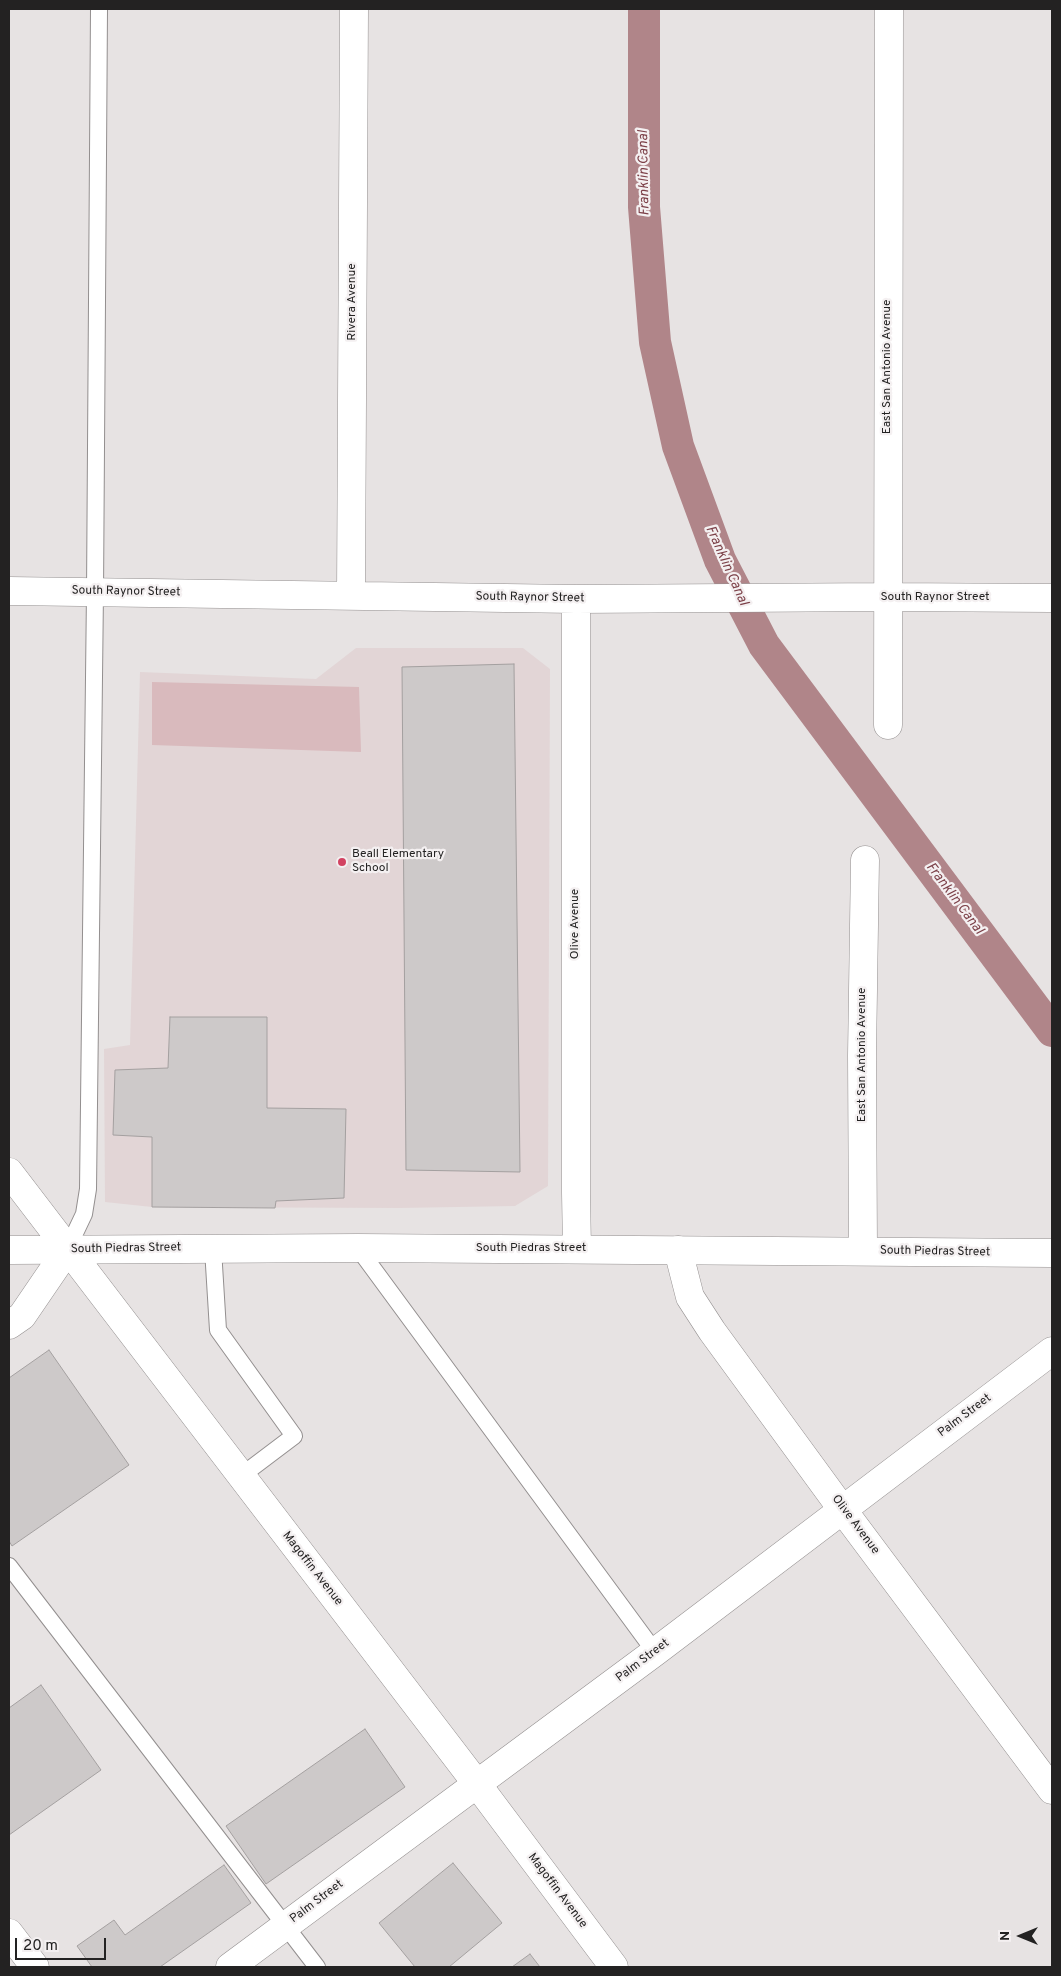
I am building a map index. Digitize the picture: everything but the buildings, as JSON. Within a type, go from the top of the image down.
[{"type":"street","name":"Rivera Avenue","points":[[351,595],[354,9]]},
{"type":"street","name":"East San Antonio Avenue","points":[[888,725],[889,9]]},
{"type":"street","name":"South Raynor Street","points":[[9,591],[576,599],[1052,598]]},
{"type":"street","name":"Olive Avenue","points":[[576,599],[577,1249]]},
{"type":"street","name":"East San Antonio Avenue","points":[[863,1251],[862,1055],[865,860]]},
{"type":"street","name":"Magoffin Avenue","points":[[9,1172],[477,1784],[614,1967]]},
{"type":"street","name":"South Piedras Street","points":[[9,1250],[358,1248],[1052,1253]]},
{"type":"street","points":[[9,1325],[22,1316],[67,1250]]},
{"type":"street","name":"Olive Avenue","points":[[678,1250],[690,1297],[712,1331],[1052,1790]]},
{"type":"street","name":"Palm Street","points":[[230,1967],[655,1652],[1052,1351]]},
{"type":"street","points":[[9,1933],[35,1967]]},
{"type":"lane","points":[[67,1250],[84,1214],[88,1189],[99,9]]},
{"type":"lane","points":[[213,1248],[218,1330],[294,1436],[241,1476]]},
{"type":"lane","points":[[358,1248],[655,1652]]},
{"type":"lane","points":[[9,1566],[317,1967]]},
{"type":"shaded area","name":"Beall Elementary School","points":[[356,648],[523,648],[550,669],[548,1186],[515,1206],[399,1208],[152,1207],[105,1202],[104,1049],[130,1045],[140,672],[316,679]]},
{"type":"shaded area","points":[[152,682],[359,687],[361,752],[152,745]]},
{"type":"waterway","name":"Franklin Canal","points":[[644,9],[644,207],[655,342],[678,446],[720,560],[764,645],[1052,1031]]},
{"type":"place","name":"Beall Elementary School","points":[[342,862]]}]
